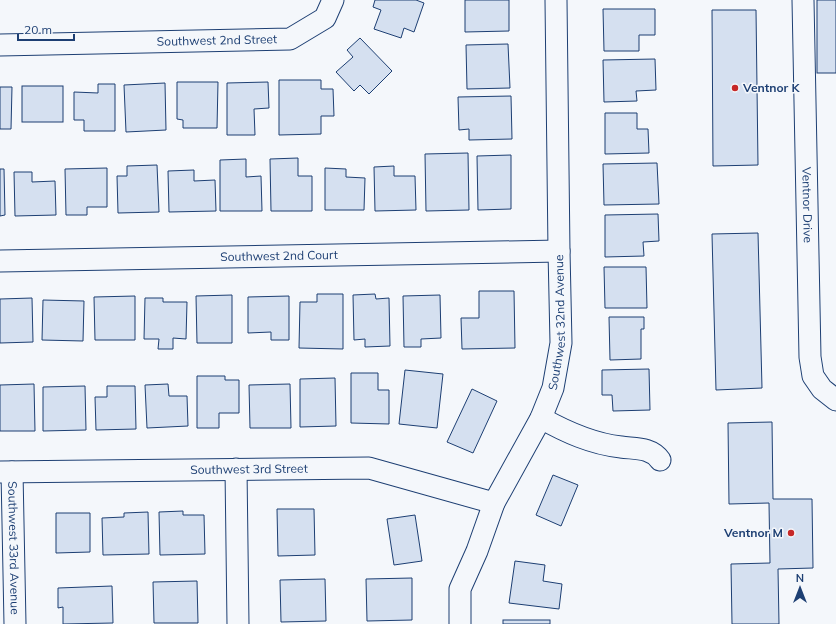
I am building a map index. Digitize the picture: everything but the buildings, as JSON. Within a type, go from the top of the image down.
[{"type":"street","name":"Southwest 2nd Street","points":[[0,45],[290,39],[325,18],[333,0]]},
{"type":"street","name":"Southwest 32nd Avenue","points":[[460,624],[460,588],[477,551],[494,503],[541,418],[553,388],[561,343],[556,0]]},
{"type":"street","name":"Ventnor Drive","points":[[803,0],[810,357],[813,376],[822,389],[836,400]]},
{"type":"street","name":"Southwest 2nd Court","points":[[0,261],[559,251]]},
{"type":"street","points":[[541,418],[564,431],[602,445],[645,449],[657,456],[660,460]]},
{"type":"street","name":"Southwest 3rd Street","points":[[6,472],[369,468],[494,503]]},
{"type":"street","points":[[236,469],[238,624]]},
{"type":"street","name":"Southwest 33rd Avenue","points":[[6,472],[15,624]]},
{"type":"place","name":"Ventnor K","points":[[735,88]]},
{"type":"place","name":"Ventnor M","points":[[791,533]]}]
